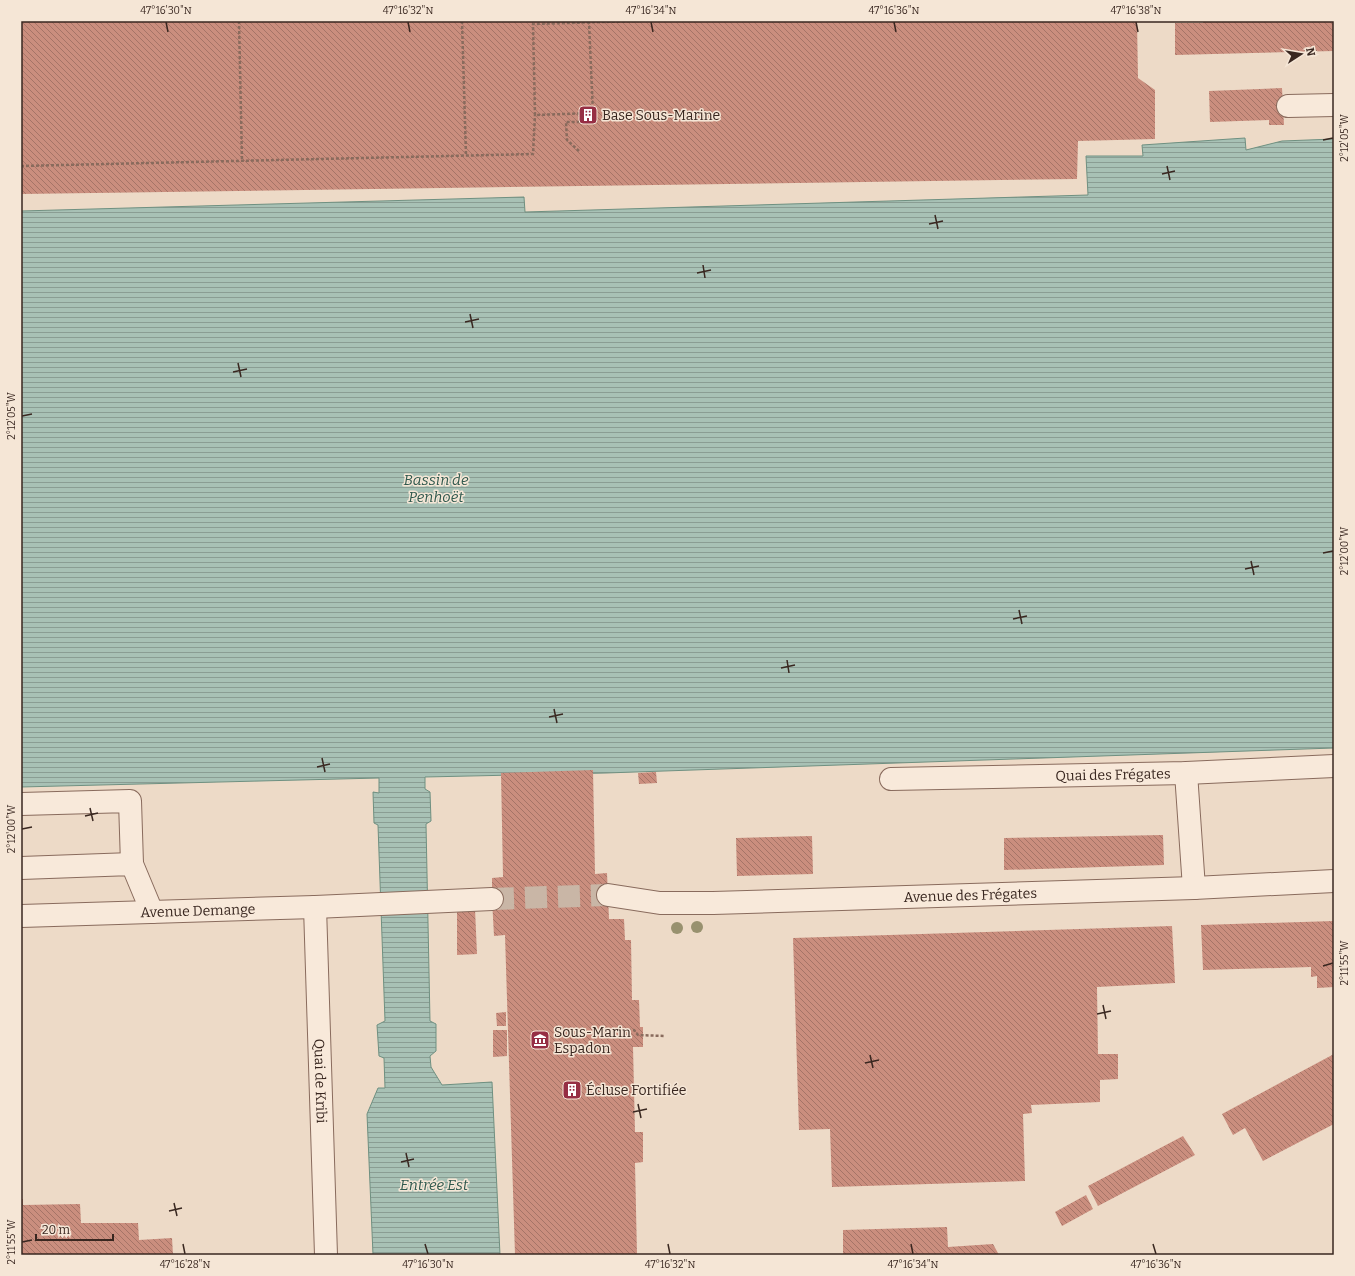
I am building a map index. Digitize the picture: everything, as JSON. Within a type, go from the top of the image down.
[{"type":"street","points":[[1288,106],[1334,105]]},
{"type":"street","name":"Quai des Frégates","points":[[891,780],[1186,773],[1334,766]]},
{"type":"street","points":[[1186,773],[1194,888]]},
{"type":"street","points":[[21,804],[130,801],[132,864],[152,912]]},
{"type":"street","points":[[21,868],[132,864]]},
{"type":"street","name":"Avenue des Frégates","points":[[608,895],[660,903],[713,903],[1194,888],[1334,881]]},
{"type":"street","name":"Avenue Demange","points":[[21,916],[315,907],[492,899]]},
{"type":"street","name":"Quai de Kribi","points":[[315,907],[326,1255]]},
{"type":"path","points":[[239,21],[242,161]]},
{"type":"path","points":[[462,21],[466,156]]},
{"type":"path","points":[[21,166],[533,154],[534,115],[532,24],[639,21]]},
{"type":"path","points":[[579,151],[567,140],[566,122],[593,122],[589,22]]},
{"type":"path","points":[[534,115],[593,113]]},
{"type":"path","points":[[598,1031],[634,1030],[638,1035],[665,1036]]},
{"type":"water","name":"Bassin de Penhoët","points":[[1245,138],[1246,150],[1282,141],[1334,139],[1334,748],[606,773],[425,777],[425,789],[430,792],[431,821],[426,824],[430,1021],[436,1024],[436,1051],[430,1056],[431,1067],[442,1085],[492,1082],[500,1255],[373,1255],[367,1114],[378,1088],[385,1088],[384,1058],[379,1056],[377,1025],[385,1021],[378,825],[374,823],[373,792],[379,793],[379,778],[21,787],[21,211],[524,197],[525,212],[1088,195],[1086,156],[1143,156],[1142,145]]},
{"type":"building","name":"Base Sous-Marine","points":[[21,21],[1137,21],[1138,78],[1155,90],[1155,139],[1078,141],[1077,179],[21,194]]},
{"type":"building","points":[[1203,21],[1334,21],[1334,51],[1175,55],[1175,23],[1203,23]]},
{"type":"building","points":[[1282,88],[1284,125],[1269,125],[1269,120],[1210,122],[1209,91]]},
{"type":"building","name":"Écluse Fortifiée","points":[[593,770],[595,874],[607,873],[609,919],[624,919],[625,940],[631,940],[632,1000],[639,1000],[640,1027],[643,1027],[643,1047],[633,1047],[635,1132],[643,1132],[643,1162],[635,1163],[637,1255],[515,1255],[505,935],[494,936],[492,899],[492,878],[503,877],[501,773]]},
{"type":"building","points":[[656,772],[657,783],[639,784],[638,773]]},
{"type":"building","points":[[1163,835],[1164,865],[1004,870],[1004,838]]},
{"type":"building","points":[[812,836],[813,874],[737,876],[736,838]]},
{"type":"building","points":[[475,909],[477,954],[457,955],[457,910]]},
{"type":"building","points":[[1334,921],[1334,987],[1317,988],[1317,976],[1311,977],[1311,967],[1203,970],[1201,925]]},
{"type":"building","points":[[1172,926],[1175,983],[1097,987],[1098,1054],[1118,1054],[1118,1079],[1100,1080],[1100,1102],[1031,1105],[1032,1113],[1023,1114],[1025,1181],[832,1187],[830,1129],[799,1130],[793,938]]},
{"type":"building","points":[[506,1012],[506,1026],[497,1026],[496,1013]]},
{"type":"building","points":[[493,1030],[507,1030],[507,1056],[493,1057]]},
{"type":"building","points":[[1334,1054],[1334,1124],[1263,1161],[1245,1128],[1233,1135],[1222,1114]]},
{"type":"building","points":[[1183,1136],[1195,1155],[1098,1206],[1088,1186]]},
{"type":"building","points":[[1086,1195],[1093,1209],[1062,1226],[1055,1212]]},
{"type":"building","points":[[21,1199],[23,1199],[23,1205],[80,1204],[81,1223],[138,1223],[139,1240],[172,1238],[173,1255],[21,1255]]},
{"type":"building","points":[[947,1227],[948,1247],[993,1244],[999,1255],[843,1255],[843,1230]]},
{"type":"tunnel","points":[[492,899],[608,895]]},
{"type":"place","name":"Base Sous-Marine","points":[[588,115]]},
{"type":"place","name":"Sous-Marin Espadon","points":[[540,1040]]},
{"type":"place","name":"Écluse Fortifiée","points":[[572,1090]]},
{"type":"water label","name":"Entrée Est","points":[[434,1185]]}]
